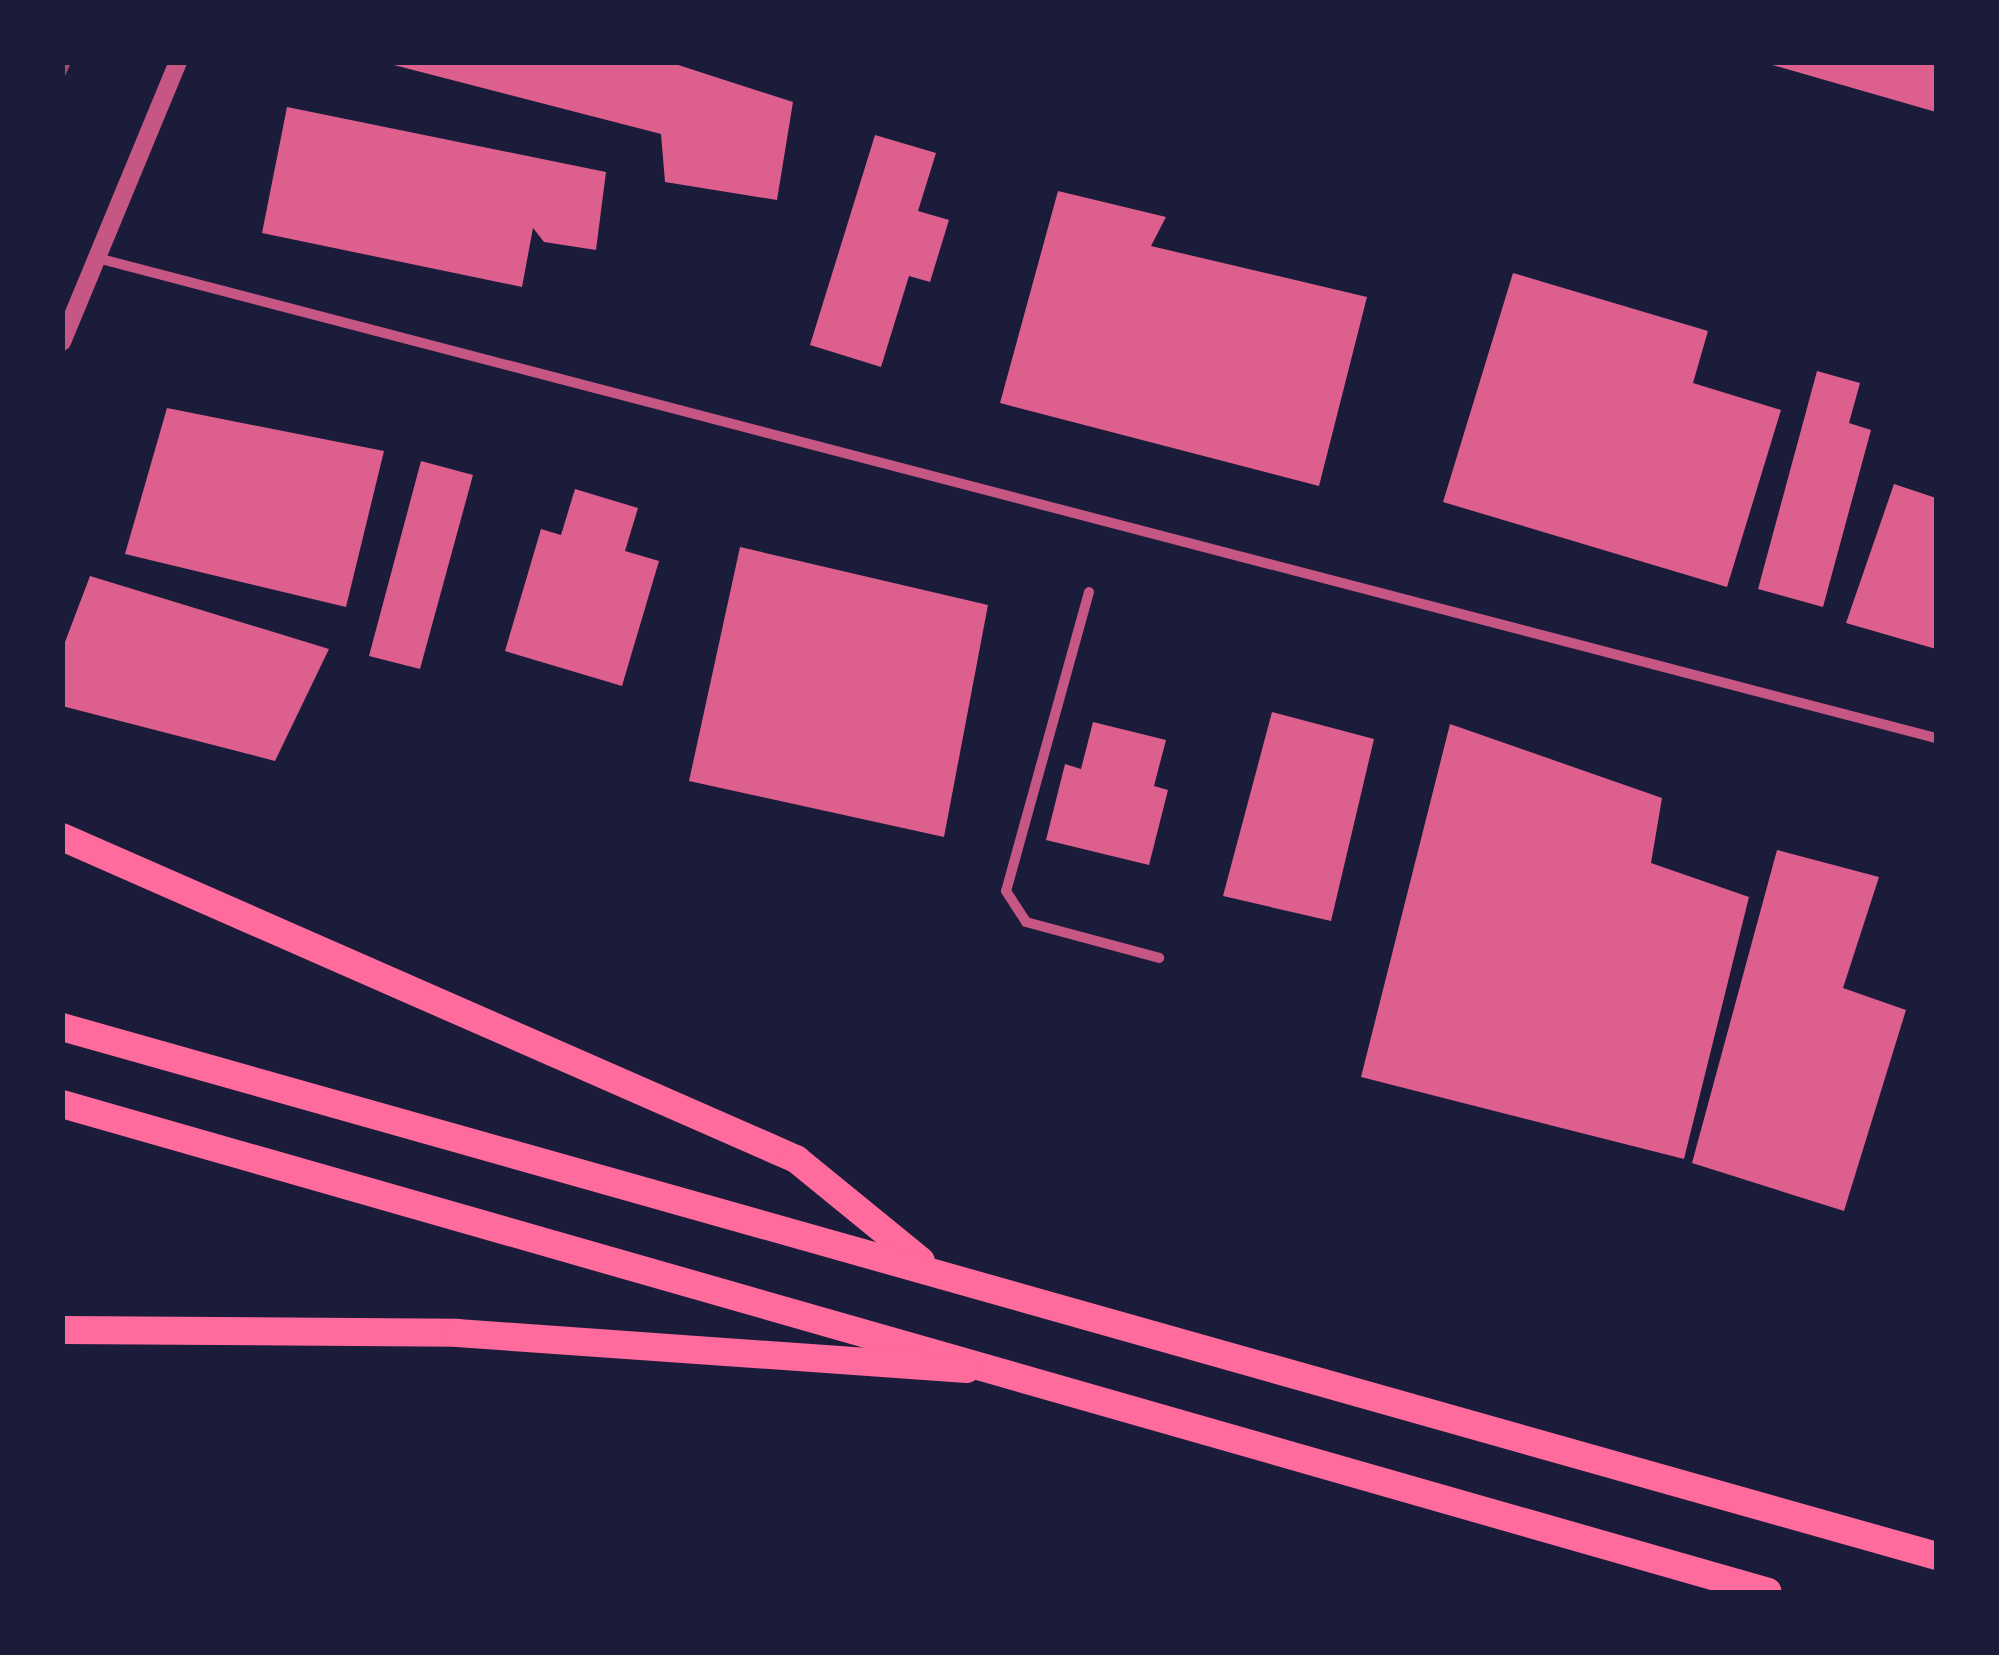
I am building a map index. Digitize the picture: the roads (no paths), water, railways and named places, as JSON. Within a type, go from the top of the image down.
[{"type":"highway","points":[[62,837],[796,1159],[934,1271]]},
{"type":"highway","points":[[62,1028],[1936,1556]]},
{"type":"highway","points":[[62,1104],[1014,1372],[1768,1592]]},
{"type":"highway","points":[[62,1330],[510,1336],[1014,1372]]},
{"type":"highway","points":[[1886,1539],[1936,1535]]},
{"type":"street","points":[[62,342],[178,62]]},
{"type":"street","points":[[97,258],[1936,738]]},
{"type":"street","points":[[1089,592],[1006,891],[1026,922],[1159,958]]},
{"type":"railway","points":[[62,73],[67,62]]}]
